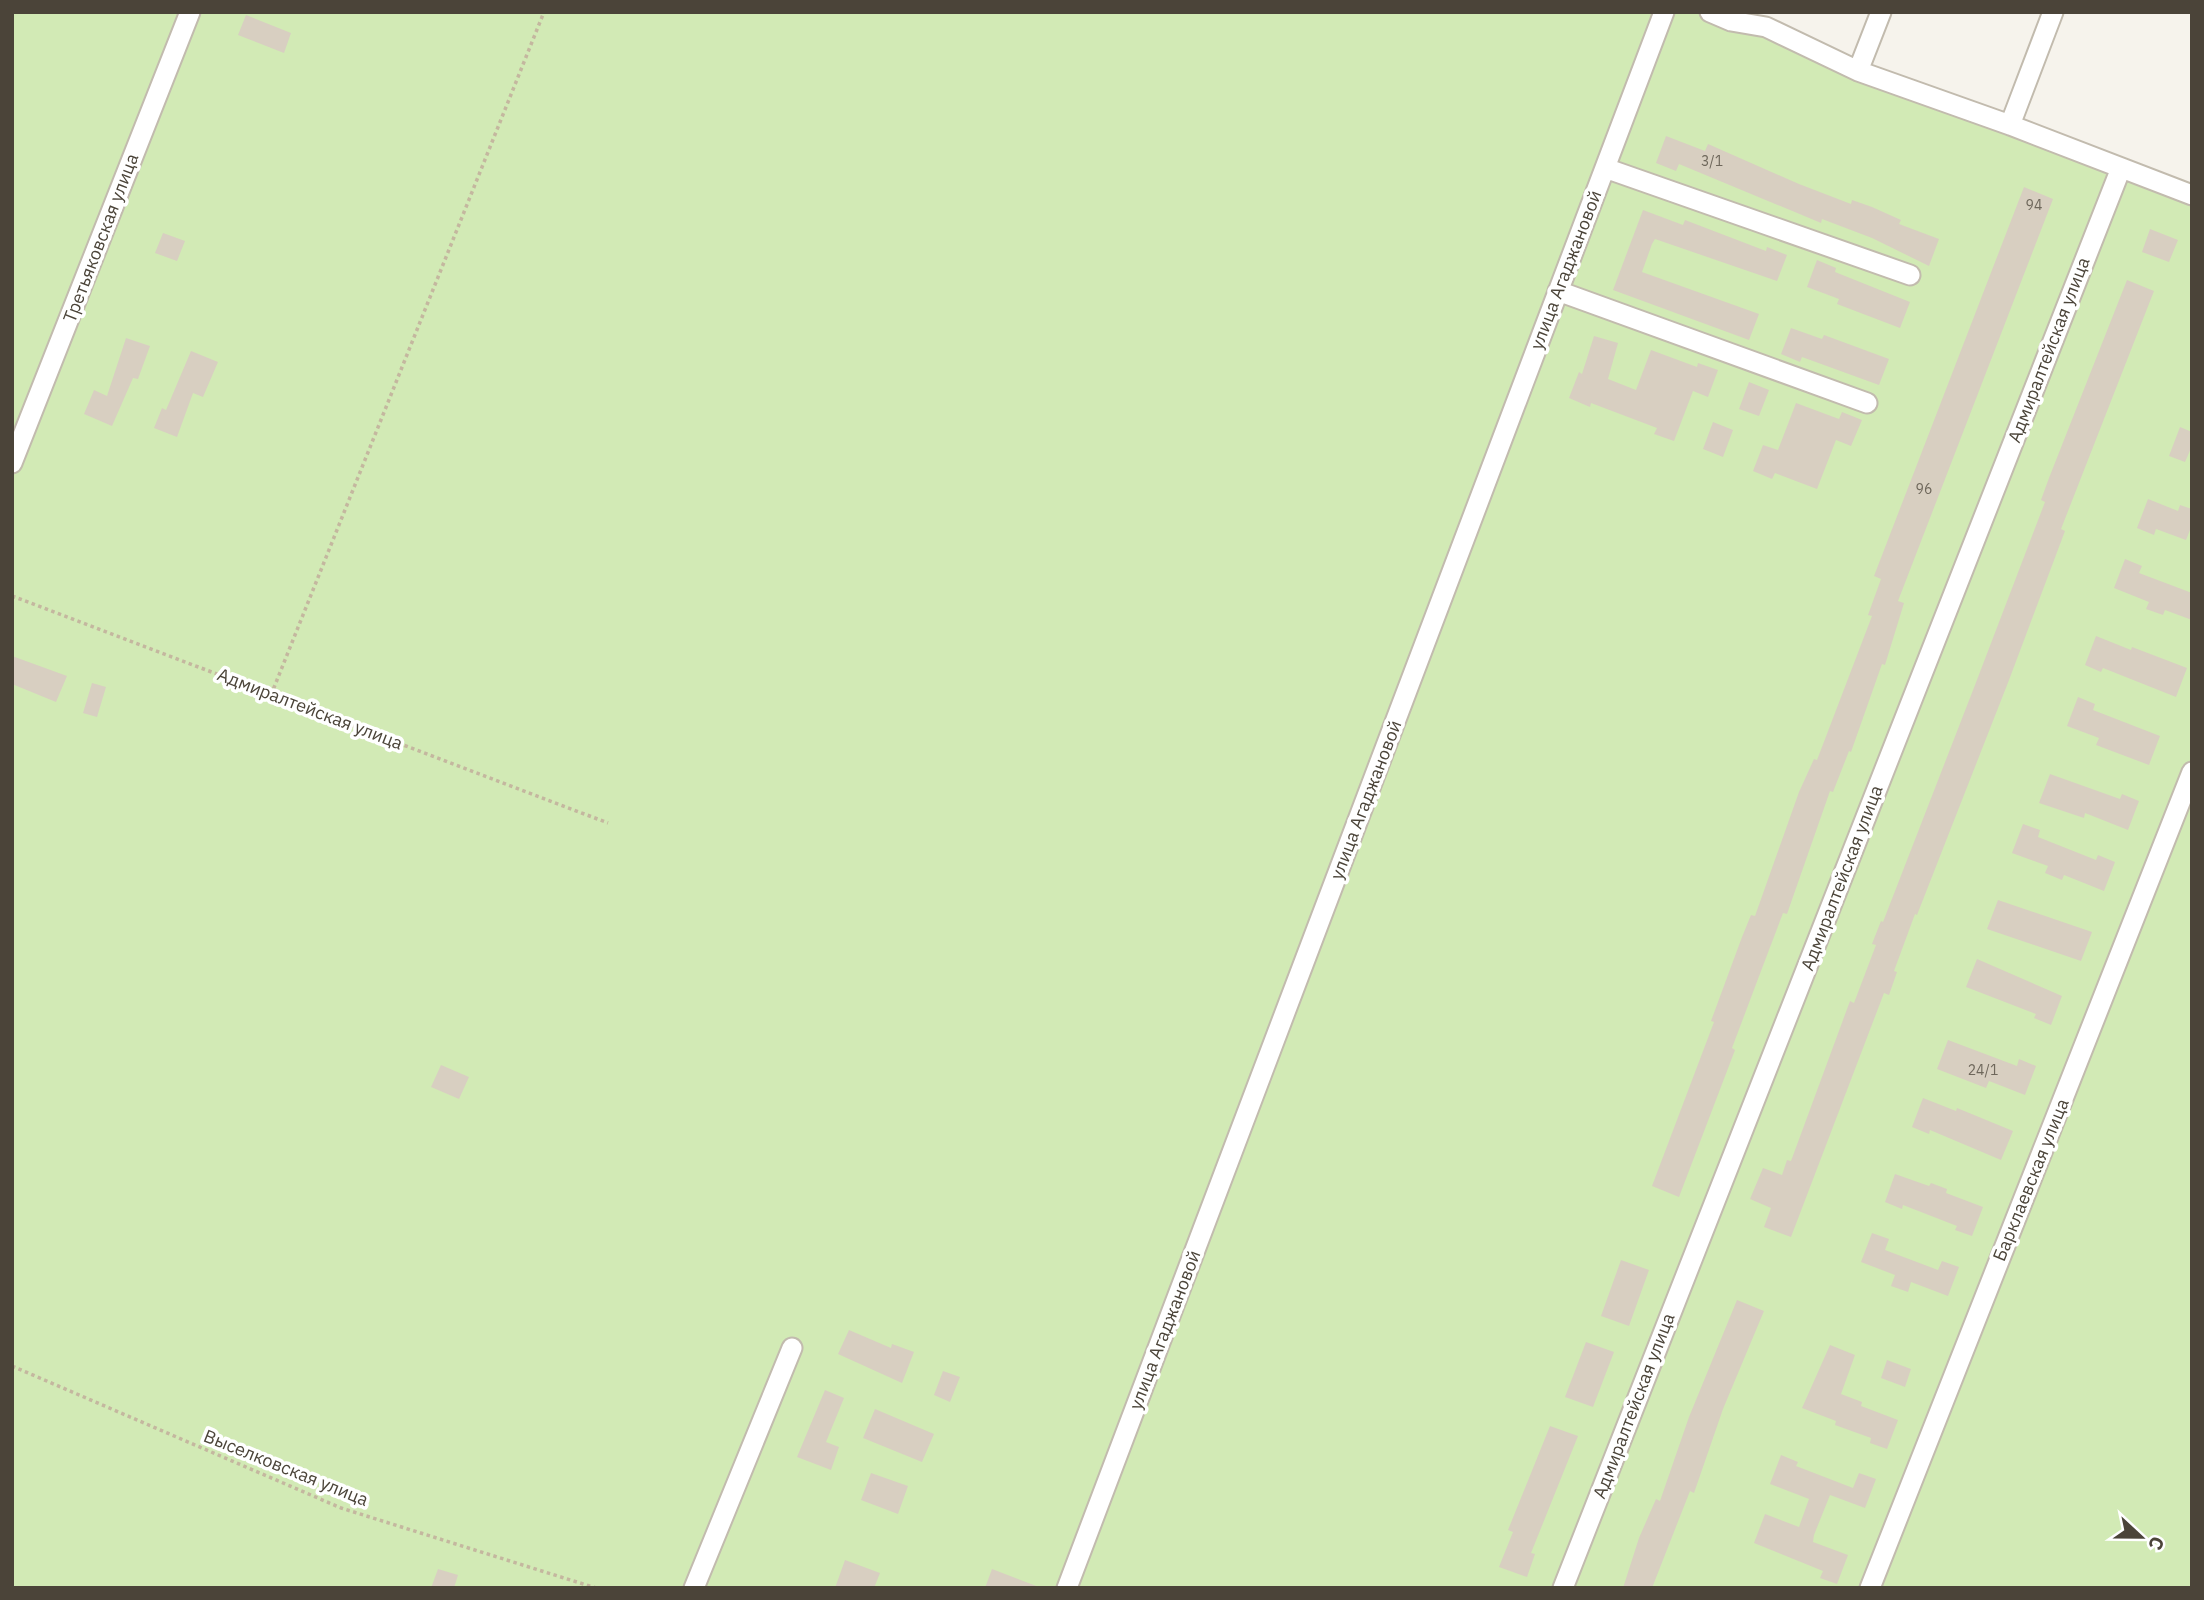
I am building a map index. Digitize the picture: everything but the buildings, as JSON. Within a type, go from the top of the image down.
[{"type":"street","name":"Третьяковская улица","points":[[12,463],[190,12]]},
{"type":"street","name":"улица Агаджановой","points":[[1068,1588],[1664,12]]},
{"type":"street","points":[[1710,12],[1766,27],[1858,71],[2010,125],[2192,195]]},
{"type":"street","points":[[1858,71],[1881,12]]},
{"type":"street","points":[[2010,125],[2053,12]]},
{"type":"street","points":[[1605,167],[1910,275]]},
{"type":"street","name":"Адмиралтейская улица","points":[[1563,1588],[2121,168]]},
{"type":"street","points":[[1558,291],[1867,403]]},
{"type":"street","name":"Барклаевская улица","points":[[1870,1588],[2192,772]]},
{"type":"street","points":[[694,1588],[792,1348]]},
{"type":"path","points":[[271,695],[544,12]]},
{"type":"path","name":"Адмиралтейская улица","points":[[12,596],[608,823]]},
{"type":"path","name":"Выселковская улица","points":[[12,1366],[341,1508],[596,1588]]},
{"type":"green space","points":[[12,12],[1701,12],[2192,202],[2192,1588],[12,1588]]}]
